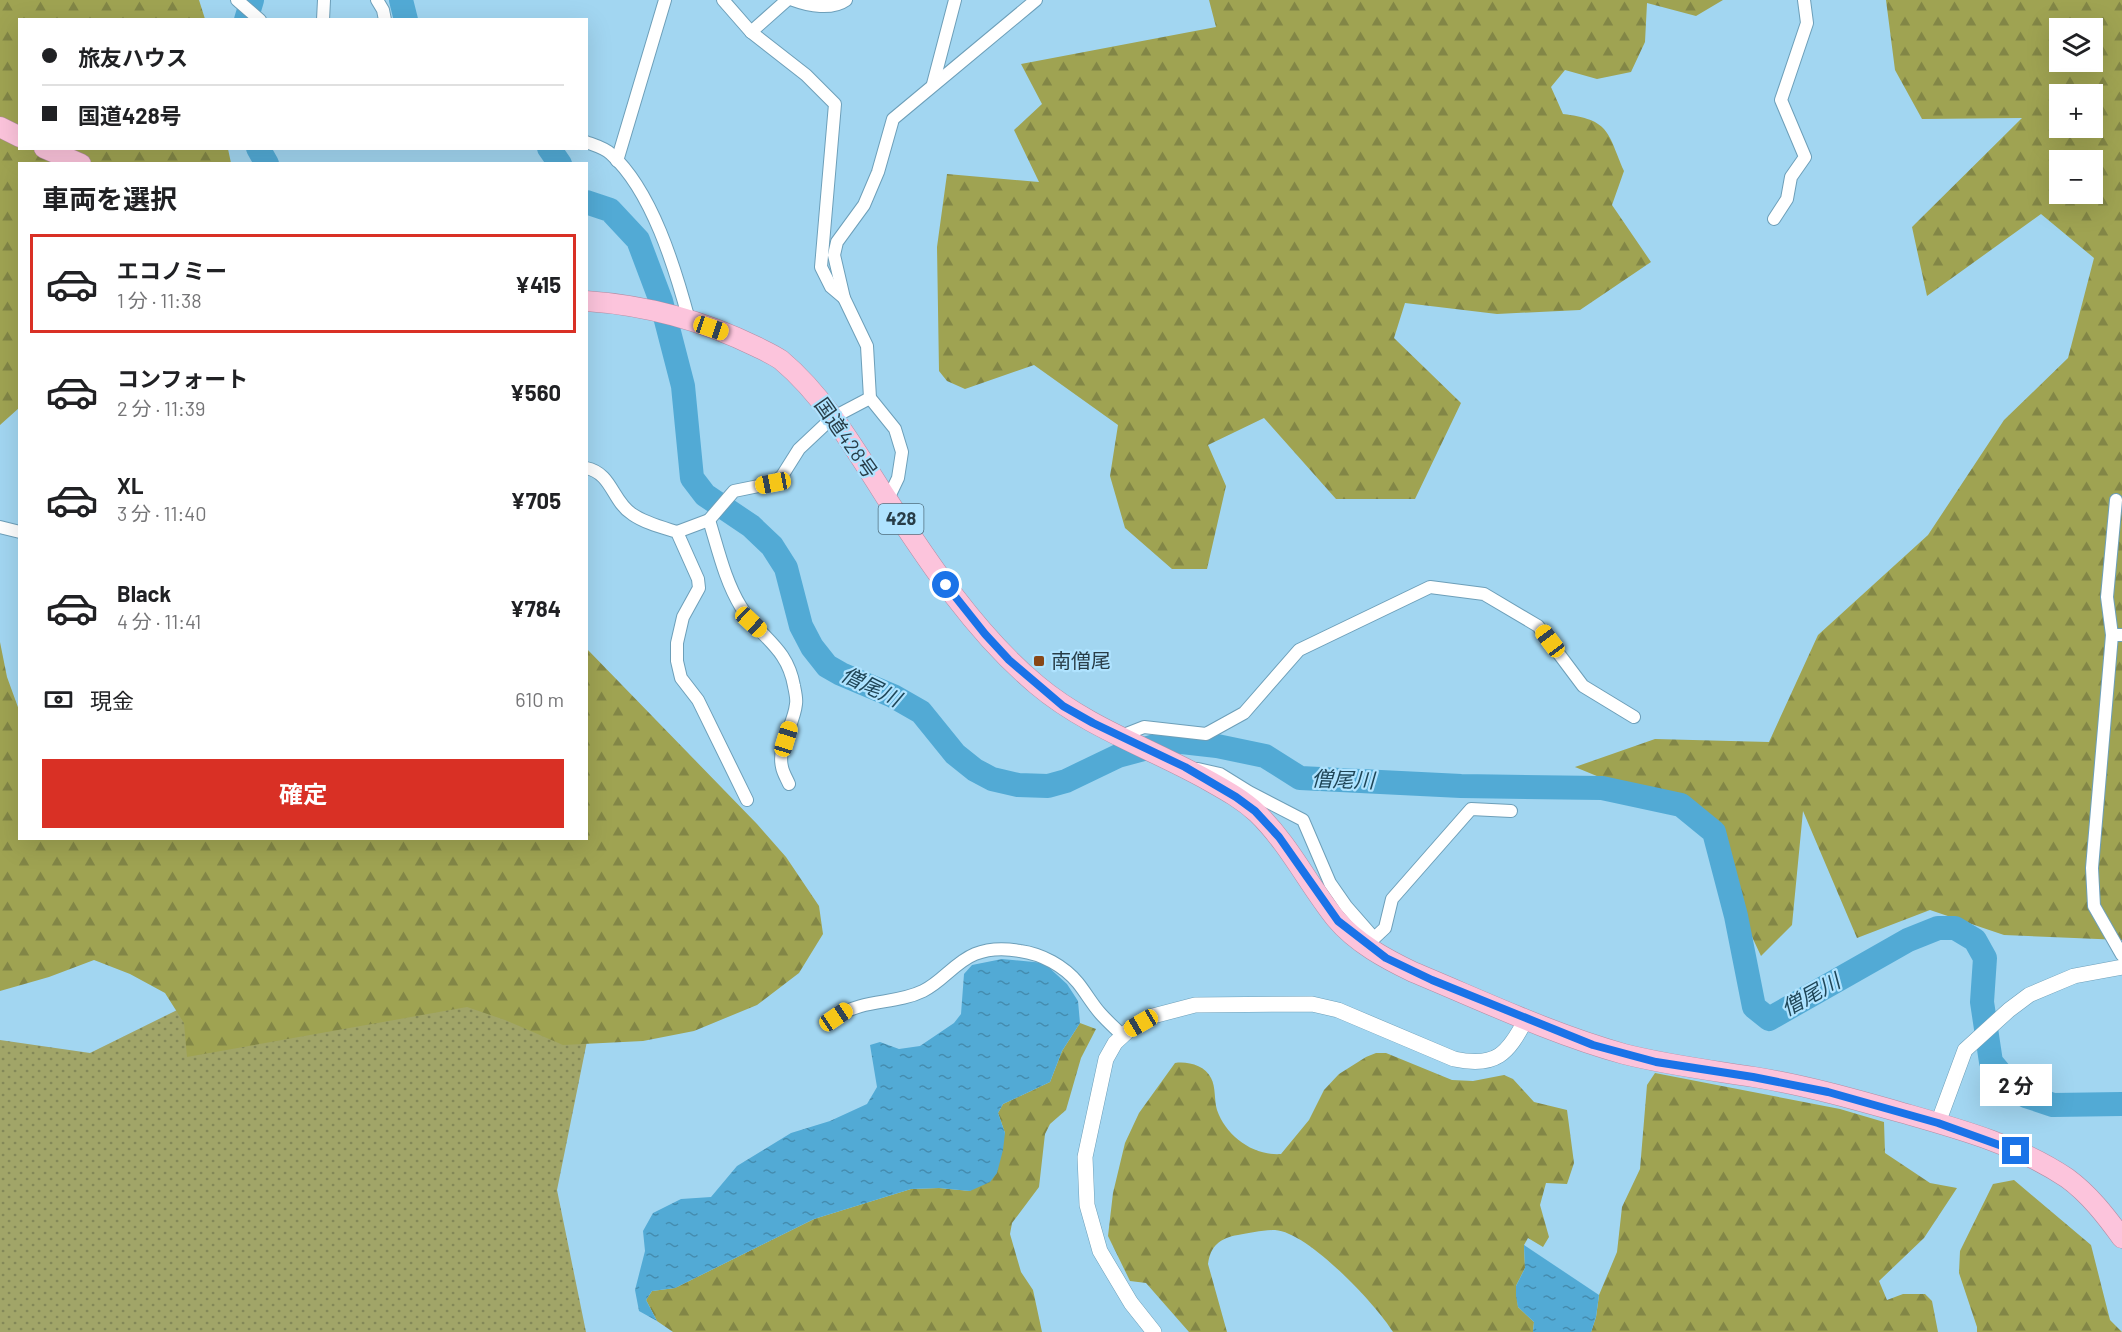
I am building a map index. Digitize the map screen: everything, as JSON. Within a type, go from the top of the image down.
[{"type":"highway","points":[[0,127],[18,136]]},
{"type":"highway","points":[[49,150],[76,162]]},
{"type":"highway","name":"国道428号","points":[[588,301],[645,309],[689,320],[734,335],[779,358],[814,392],[959,603],[1009,660],[1063,706],[1185,767],[1255,811],[1279,837],[1338,921],[1371,942],[1386,958],[1413,972],[1593,1045],[1656,1062],[1796,1085],[1839,1095],[1938,1123],[2001,1144],[2032,1158],[2068,1179],[2102,1211],[2122,1238]]},
{"type":"street","points":[[237,0],[258,18]]},
{"type":"street","points":[[323,18],[324,0]]},
{"type":"street","points":[[377,0],[385,18]]},
{"type":"street","points":[[617,160],[664,0]]},
{"type":"street","points":[[723,0],[751,32],[806,75],[835,104],[821,267],[831,287],[844,298]]},
{"type":"street","points":[[751,32],[787,0]]},
{"type":"street","points":[[793,0],[829,6],[846,0]]},
{"type":"street","points":[[933,84],[955,0]]},
{"type":"street","points":[[888,499],[898,478],[902,452],[894,429],[870,398],[867,346],[844,298],[834,255],[837,242],[864,205],[878,172],[893,119],[1036,0]]},
{"type":"street","points":[[1774,219],[1787,199],[1791,177],[1804,156],[1781,100],[1808,24],[1804,0]]},
{"type":"street","points":[[588,143],[610,152],[631,175],[650,210],[677,274],[689,320]]},
{"type":"street","points":[[588,469],[603,474],[617,499],[630,513],[651,524],[676,532],[709,520],[734,491],[773,483],[782,476],[799,449],[832,418],[870,398]]},
{"type":"street","points":[[2116,500],[2107,597],[2117,635],[2092,868],[2094,906],[2122,955]]},
{"type":"street","points":[[709,520],[730,585],[740,605],[751,622],[779,648],[794,683],[797,703],[781,756],[782,768],[789,784]]},
{"type":"street","points":[[0,527],[18,532]]},
{"type":"street","points":[[676,532],[698,579],[699,588],[683,617],[677,643],[677,661],[681,678],[698,700],[747,800]]},
{"type":"street","points":[[1125,738],[1144,727],[1206,734],[1244,713],[1299,650],[1430,587],[1484,594],[1538,626],[1583,686],[1634,717]]},
{"type":"street","points":[[1185,767],[1220,774],[1248,792],[1303,820],[1330,883],[1371,942],[1385,928],[1392,899],[1471,808],[1511,812]]},
{"type":"street","points":[[836,1017],[860,1005],[908,997],[925,990],[957,964],[975,954],[994,948],[1036,953],[1056,965],[1077,982],[1100,1013],[1123,1036]]},
{"type":"street","points":[[1938,1123],[1965,1050],[2008,1010],[2030,995],[2074,976],[2122,967]]},
{"type":"street","points":[[1154,1332],[1131,1303],[1100,1251],[1087,1205],[1085,1157],[1106,1059],[1114,1043],[1153,1016],[1195,1005],[1312,1004],[1338,1010],[1454,1059],[1469,1062],[1486,1061],[1499,1056],[1514,1044],[1526,1019]]},
{"type":"green space","points":[[0,0],[199,0],[205,18],[18,18],[18,150],[228,150],[231,162],[18,162],[18,409],[0,425]]},
{"type":"green space","points":[[1209,0],[1723,0],[1696,16],[1647,3],[1645,42],[1631,72],[1597,79],[1565,70],[1551,87],[1563,114],[1590,120],[1598,124],[1610,137],[1624,171],[1612,205],[1651,262],[1580,310],[1497,314],[1405,303],[1394,338],[1461,403],[1415,499],[1336,499],[1264,418],[1208,445],[1226,486],[1207,569],[1172,569],[1125,528],[1110,476],[1118,425],[1034,365],[965,389],[947,381],[939,371],[937,247],[947,174],[1039,182],[1014,130],[1042,104],[1021,64],[1216,27]]},
{"type":"green space","points":[[1886,0],[2122,0],[2122,940],[2004,935],[1930,910],[1857,938],[1803,811],[1792,925],[1761,956],[1696,817],[1575,767],[1655,739],[1769,742],[1818,635],[1928,535],[2004,420],[2068,358],[2094,258],[2041,214],[1927,296],[1912,227],[2022,118],[1922,119],[1895,70]]},
{"type":"green space","points":[[0,642],[7,677],[18,707],[18,840],[588,840],[588,650],[757,824],[786,857],[819,906],[823,934],[799,973],[757,1005],[694,1031],[643,1041],[563,1045],[505,1020],[467,1007],[187,1057],[184,1023],[165,993],[130,974],[94,960],[49,977],[0,991]]},
{"type":"green space","points":[[606,947],[557,1190],[586,1332],[0,1332],[0,1040],[90,1053],[246,976]]},
{"type":"green space","points":[[1080,1023],[1096,1029],[1081,1058],[1066,1110],[1050,1124],[1045,1134],[1039,1187],[1012,1223],[1010,1234],[1021,1272],[1033,1290],[1042,1332],[673,1332],[657,1321],[646,1300],[652,1291],[675,1288],[814,1219],[911,1189],[939,1188],[970,1191],[1005,1133],[998,1113],[1003,1104],[1050,1082],[1062,1051]]},
{"type":"green space","points":[[1376,1053],[1386,1053],[1452,1080],[1473,1081],[1504,1075],[1513,1079],[1534,1102],[1567,1110],[1574,1163],[1567,1184],[1546,1183],[1540,1205],[1549,1237],[1543,1247],[1528,1238],[1524,1245],[1525,1268],[1516,1286],[1518,1307],[1534,1322],[1533,1332],[1393,1332],[1372,1305],[1340,1271],[1305,1243],[1289,1234],[1275,1230],[1232,1236],[1217,1244],[1211,1252],[1208,1264],[1227,1332],[1189,1332],[1146,1283],[1130,1281],[1108,1236],[1113,1193],[1125,1143],[1139,1113],[1175,1063],[1195,1065],[1205,1070],[1211,1078],[1217,1110],[1234,1136],[1260,1152],[1281,1154],[1309,1120],[1324,1090],[1339,1074]]},
{"type":"green space","points":[[1655,1073],[1840,1109],[1884,1122],[1885,1153],[1930,1183],[1957,1188],[1924,1238],[1879,1281],[1887,1300],[1903,1294],[1925,1294],[1932,1301],[1938,1332],[1591,1332],[1599,1295],[1617,1252],[1622,1207],[1640,1169],[1647,1085]]},
{"type":"green space","points":[[2014,1180],[2091,1245],[2110,1320],[2122,1332],[1977,1332],[1959,1273],[1960,1251],[1993,1184]]},
{"type":"water","points":[[1002,959],[1044,963],[1067,984],[1078,1001],[1080,1023],[1062,1051],[1050,1082],[1003,1104],[998,1113],[1005,1133],[1003,1150],[997,1173],[990,1182],[970,1191],[939,1188],[911,1189],[814,1219],[675,1288],[652,1291],[646,1300],[657,1321],[639,1311],[635,1290],[645,1251],[643,1231],[653,1213],[681,1199],[711,1197],[737,1166],[791,1133],[830,1121],[867,1104],[877,1087],[870,1045],[880,1042],[899,1049],[920,1046],[954,1023],[961,1014],[964,974],[972,965]]},
{"type":"water","points":[[1524,1245],[1599,1295],[1591,1332],[1533,1332],[1534,1322],[1518,1307],[1516,1296],[1516,1286],[1525,1268]]},
{"type":"waterway","name":"僧尾川","points":[[247,18],[252,0]]},
{"type":"waterway","points":[[401,0],[406,18]]},
{"type":"waterway","name":"僧尾川","points":[[259,150],[266,162]]},
{"type":"waterway","points":[[550,150],[559,162]]},
{"type":"waterway","name":"僧尾川","points":[[588,203],[610,210],[638,240],[661,301],[683,386],[692,478],[705,495],[751,526],[772,546],[786,568],[801,626],[812,647],[827,666],[893,696],[921,712],[955,754],[975,770],[992,779],[1018,785],[1048,786],[1066,781],[1118,756],[1173,741],[1217,746],[1265,756],[1300,778],[1461,786],[1602,788],[1681,805],[1714,832],[1736,916],[1754,1007],[1769,1019],[1908,940],[1938,928],[1955,928],[1975,940],[1985,958],[1982,1002],[1991,1062],[2006,1080],[2026,1096],[2053,1105],[2122,1104]]},
{"type":"place","name":"南僧尾","points":[[1039,661]]},
{"type":"route","points":[[946,585],[1009,660],[1063,706],[1185,767],[1255,811],[1279,837],[1338,921],[1386,958],[1432,980],[1593,1045],[1656,1062],[1753,1077],[1828,1092],[1938,1123],[2016,1151]]}]
